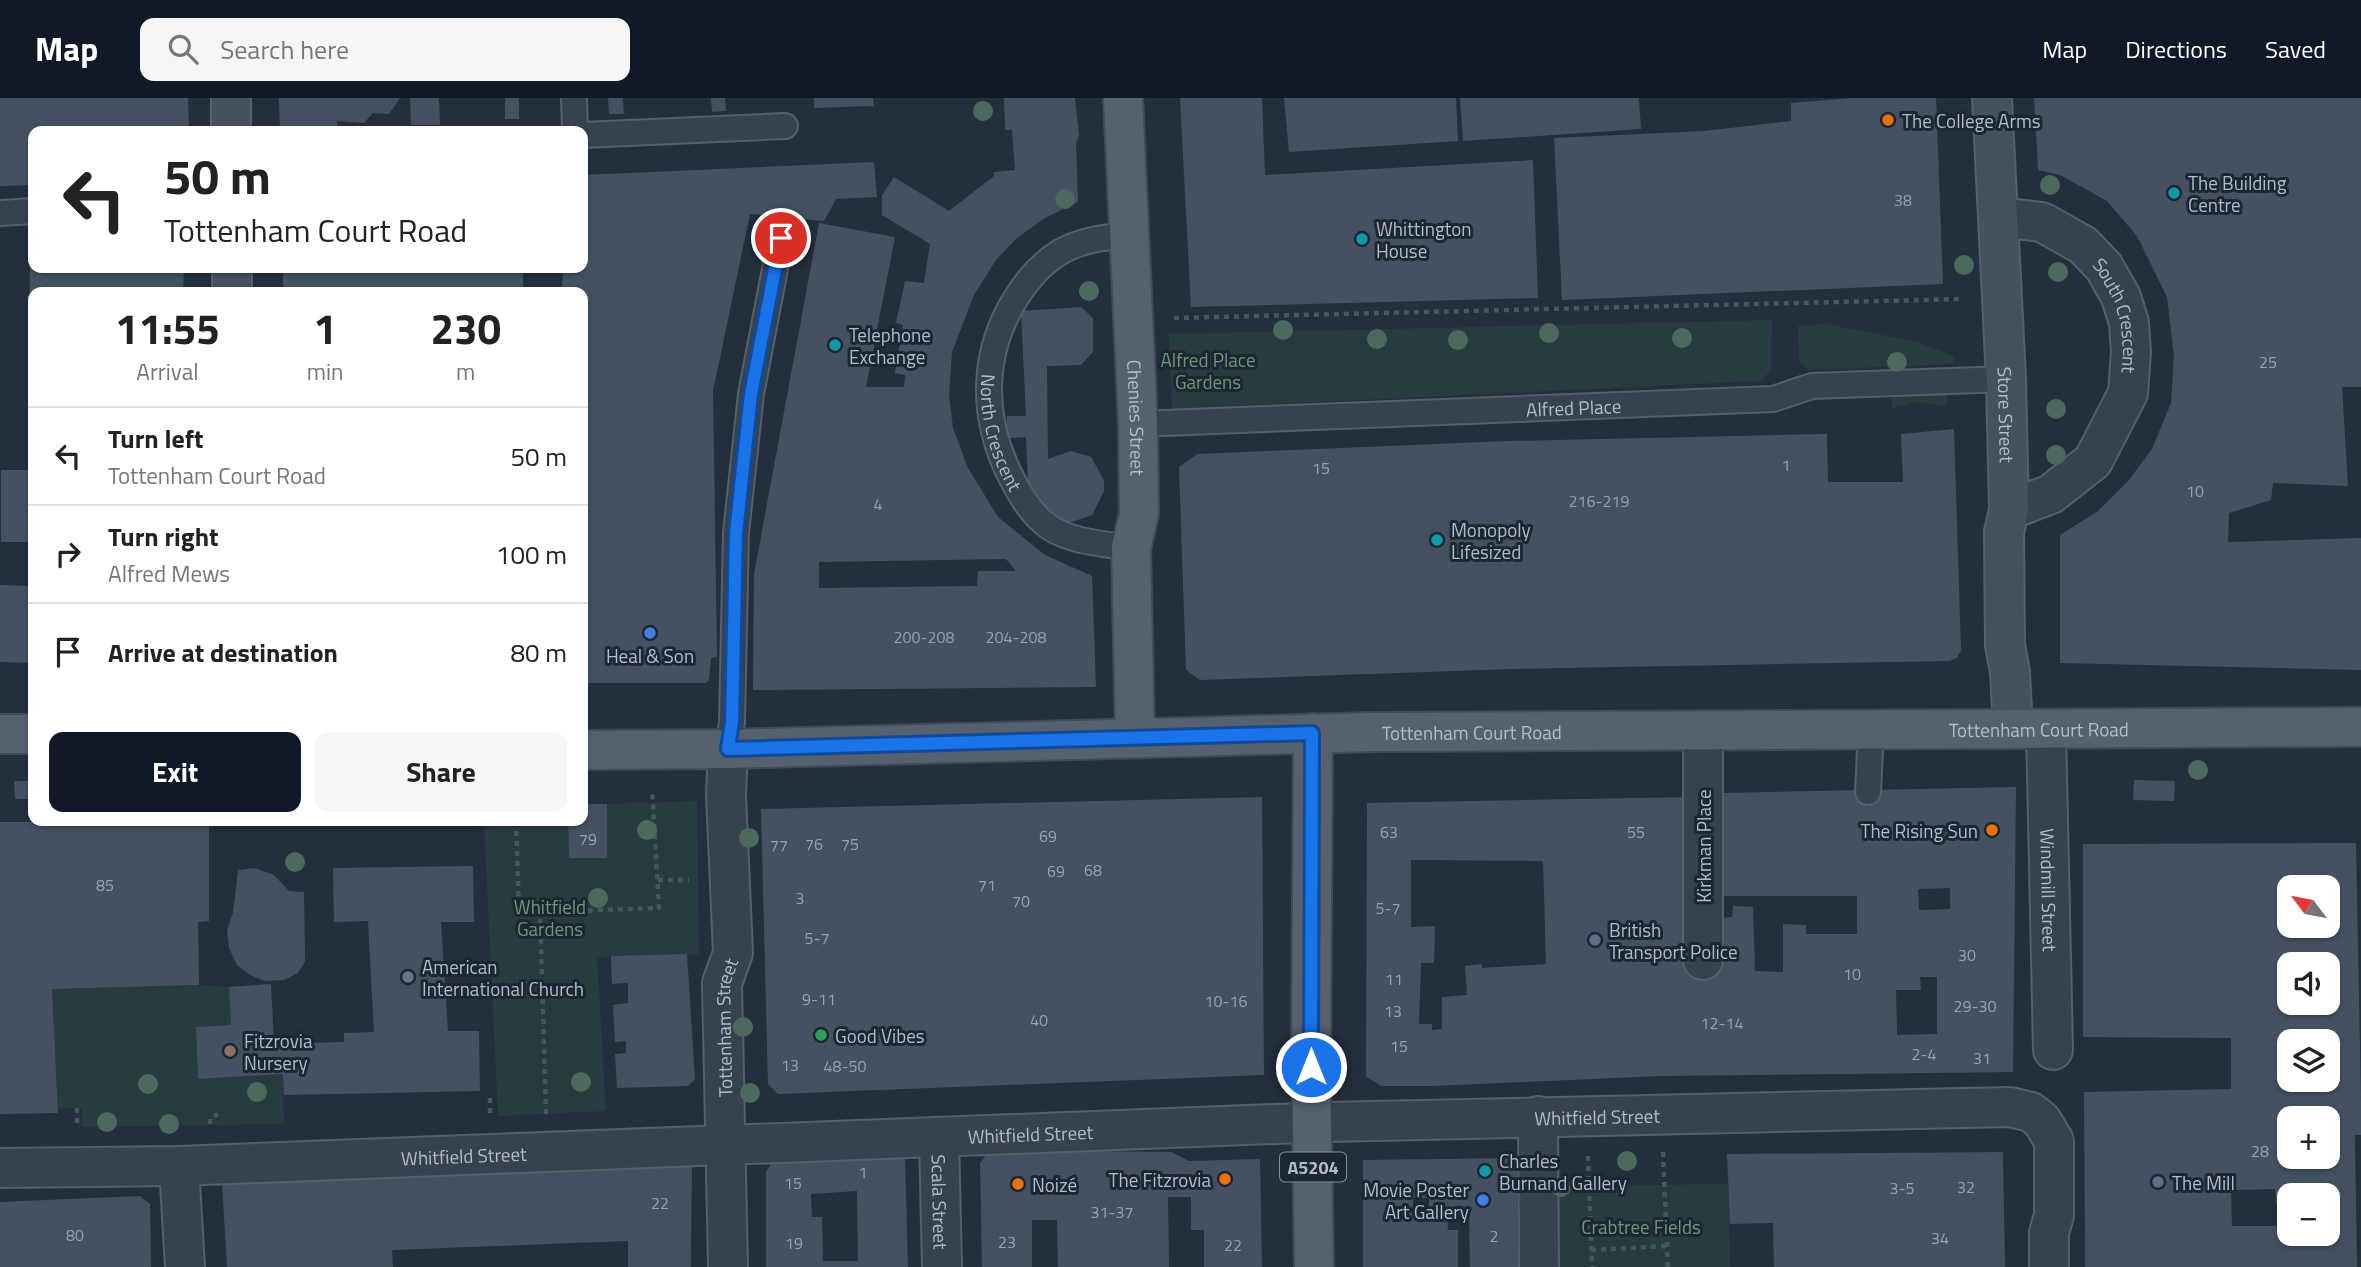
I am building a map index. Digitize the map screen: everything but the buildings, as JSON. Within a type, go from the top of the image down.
[{"type":"main road","name":"Chenies Street","points":[[1123,98],[1138,425],[1139,514],[1131,548],[1135,738]]},
{"type":"main road","name":"Tottenham Court Road","points":[[588,750],[728,749],[1312,733],[2361,727]]},
{"type":"main road","name":"A5204","points":[[1312,733],[1314,1267]]},
{"type":"main road","points":[[0,734],[28,734]]},
{"type":"street","points":[[231,98],[231,126]]},
{"type":"street","name":"Store Street","points":[[1992,98],[2003,298],[2010,510],[2004,532],[2005,645],[2010,672],[2029,729]]},
{"type":"street","name":"South Crescent","points":[[1998,217],[2042,222],[2083,245],[2104,267],[2121,297],[2129,323],[2130,342],[2127,393],[2093,461],[2051,494],[2010,510]]},
{"type":"street","name":"Windmill Street","points":[[2029,729],[2053,1050]]},
{"type":"street","name":"Kirkman Place","points":[[1703,731],[1703,960]]},
{"type":"street","name":"Tottenham Street","points":[[728,749],[726,795],[733,953],[722,983],[728,1267]]},
{"type":"street","name":"Whitfield Street","points":[[0,1168],[180,1166],[725,1143],[1586,1114],[2010,1107],[2031,1112],[2054,1141],[2054,1215],[2049,1233],[2049,1267]]},
{"type":"street","points":[[1538,1116],[1539,1267]]},
{"type":"street","name":"Scala Street","points":[[939,1137],[942,1267]]},
{"type":"street","points":[[180,1166],[186,1267]]},
{"type":"lane","points":[[574,98],[575,126]]},
{"type":"lane","points":[[588,135],[785,126]]},
{"type":"lane","points":[[0,213],[28,211]]},
{"type":"lane","name":"North Crescent","points":[[1128,235],[1096,238],[1068,248],[1038,270],[1006,313],[990,357],[988,381],[992,428],[1001,456],[1028,506],[1050,528],[1079,539],[1131,548]]},
{"type":"lane","points":[[728,749],[732,722],[736,533],[751,394],[781,238]]},
{"type":"lane","name":"Alfred Place","points":[[1138,425],[1773,399],[1812,386],[2006,379]]},
{"type":"lane","points":[[1868,792],[1871,730]]},
{"type":"path","points":[[1135,319],[2003,298]]},
{"type":"path","points":[[516,826],[519,912],[659,908],[649,750]]},
{"type":"path","points":[[540,912],[547,1150]]},
{"type":"path","points":[[490,1098],[490,1116]]},
{"type":"path","points":[[77,1108],[77,1127]]},
{"type":"path","points":[[1586,1114],[1592,1267]]},
{"type":"path","points":[[1660,1114],[1668,1267]]},
{"type":"path","points":[[1591,1250],[1667,1246]]},
{"type":"green space","name":"Alfred Place Gardens","points":[[1772,320],[1771,370],[1761,381],[1172,409],[1169,334]]},
{"type":"green space","points":[[1826,324],[1917,342],[1954,356],[1953,364],[1809,370],[1799,361],[1798,326]]},
{"type":"green space","points":[[1947,393],[1947,406],[1914,402],[1892,408],[1891,394]]},
{"type":"green space","name":"Whitfield Gardens","points":[[697,801],[699,954],[597,957],[606,1111],[498,1116],[484,826],[568,826],[569,858],[607,858],[607,804]]},
{"type":"green space","points":[[199,985],[229,987],[231,1025],[196,1027],[198,1079],[283,1074],[284,1124],[82,1127],[82,1108],[58,1109],[52,989]]},
{"type":"green space","name":"Crabtree Fields","points":[[1728,1184],[1730,1267],[1552,1267],[1552,1186]]},
{"type":"place","name":"The College Arms","points":[[1888,120]]},
{"type":"place","name":"The Building Centre","points":[[2174,193]]},
{"type":"place","name":"Whittington House","points":[[1362,239]]},
{"type":"place","name":"Telephone Exchange","points":[[835,345]]},
{"type":"place","name":"Monopoly Lifesized","points":[[1437,540]]},
{"type":"place","name":"Heal & Son","points":[[650,633]]},
{"type":"place","name":"The Rising Sun","points":[[1992,830]]},
{"type":"place","name":"British Transport Police","points":[[1595,940]]},
{"type":"place","name":"American International Church","points":[[408,977]]},
{"type":"place","name":"Good Vibes","points":[[821,1035]]},
{"type":"place","name":"Fitzrovia Nursery","points":[[230,1051]]},
{"type":"place","name":"Charles Burnand Gallery","points":[[1485,1171]]},
{"type":"place","name":"The Fitzrovia","points":[[1225,1179]]},
{"type":"place","name":"The Mill","points":[[2158,1182]]},
{"type":"place","name":"Noizé","points":[[1018,1184]]},
{"type":"place","name":"Movie Poster Art Gallery","points":[[1483,1200]]},
{"type":"route","points":[[781,238],[751,394],[736,533],[732,722],[728,749],[1312,733],[1311,1067]]}]
